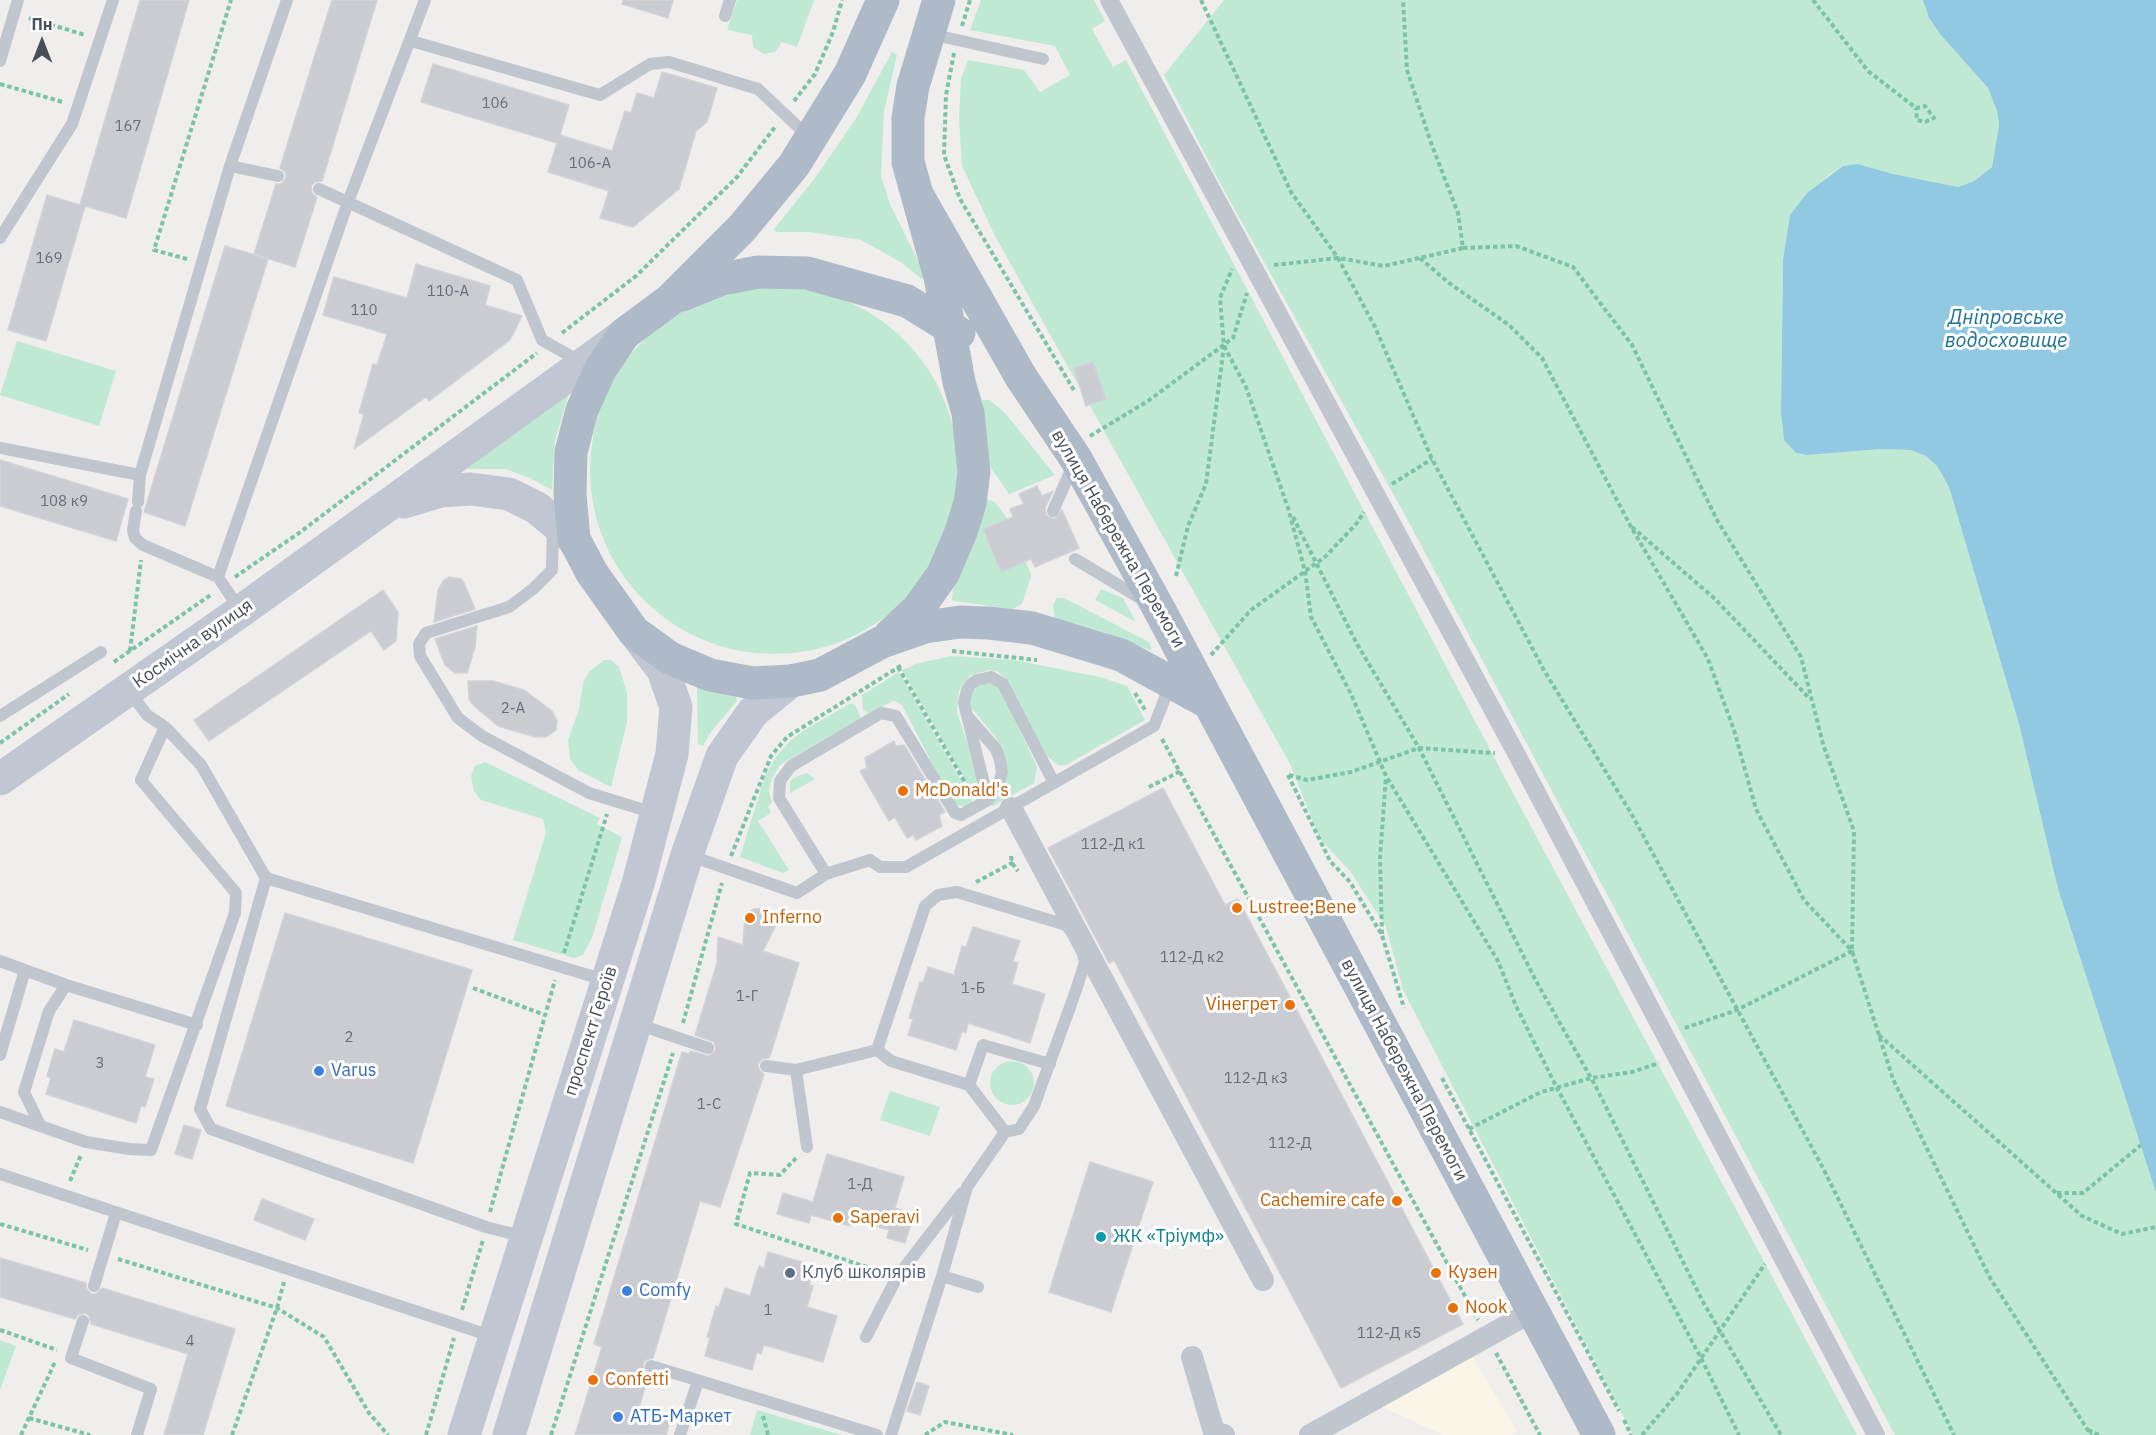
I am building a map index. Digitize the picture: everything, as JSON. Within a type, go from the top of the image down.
[{"type":"main road","name":"вулиця Набережна Перемоги","points":[[883,0],[850,74],[794,165],[742,228],[670,300],[624,334],[600,370],[582,410],[574,441],[570,495],[563,530],[634,632],[670,658],[710,675],[753,683],[791,681],[820,675],[890,654],[925,627],[960,622],[1032,628],[1182,676],[1210,704],[1599,1435]]},
{"type":"main road","name":"вулиця Набережна Перемоги","points":[[890,654],[943,573],[970,503],[974,472],[968,413],[959,382],[940,277],[908,162],[908,118],[943,37],[939,0]]},
{"type":"main road","name":"вулиця Набережна Перемоги","points":[[918,196],[1021,377],[1072,453],[1159,609],[1182,676]]},
{"type":"main road","name":"вулиця Набережна Перемоги","points":[[670,300],[722,279],[758,272],[807,273],[907,301],[948,325],[1021,377]]},
{"type":"main road","name":"вулиця Набережна Перемоги","points":[[853,285],[897,308],[939,349],[959,382]]},
{"type":"main road","name":"Космічна вулиця","points":[[0,779],[119,677],[227,591],[385,508],[624,334]]},
{"type":"main road","name":"Космічна вулиця","points":[[385,508],[441,491],[471,489],[509,494],[563,530]]},
{"type":"main road","name":"проспект Героїв","points":[[464,1435],[608,981],[658,814],[672,754],[676,707],[663,670],[634,632]]},
{"type":"main road","points":[[509,1435],[687,855],[722,756],[753,712],[791,681]]},
{"type":"street","points":[[1109,0],[1517,755],[1876,1435]]},
{"type":"street","points":[[1011,808],[1263,1280]]},
{"type":"street","points":[[1310,1435],[1533,1311]]},
{"type":"street","points":[[1192,1356],[1215,1432],[1224,1435]]},
{"type":"lane","points":[[0,61],[18,0]]},
{"type":"lane","points":[[0,238],[72,124],[113,0]]},
{"type":"lane","points":[[287,0],[230,166],[140,475],[133,530],[135,538],[143,545],[227,591],[348,202],[425,0]]},
{"type":"lane","points":[[725,16],[730,0]]},
{"type":"lane","points":[[943,37],[1043,59]]},
{"type":"lane","points":[[411,41],[600,95],[650,64],[669,62],[758,89],[811,138]]},
{"type":"lane","points":[[230,166],[278,176]]},
{"type":"lane","points":[[319,189],[517,280],[542,340],[585,364]]},
{"type":"lane","points":[[0,448],[140,475]]},
{"type":"lane","points":[[1053,511],[1072,453]]},
{"type":"lane","points":[[563,530],[552,570],[546,576],[509,607],[426,633],[419,644],[420,656],[458,718],[483,736],[589,793],[658,814]]},
{"type":"lane","points":[[1074,559],[1159,609]]},
{"type":"lane","points":[[0,717],[102,652]]},
{"type":"lane","points":[[687,855],[797,893],[826,874],[870,860],[880,867],[906,867],[1154,726],[1182,676]]},
{"type":"lane","points":[[119,677],[147,715],[165,727],[201,765],[266,878],[608,981]]},
{"type":"lane","points":[[983,803],[965,714],[965,696],[971,684],[977,680],[991,677],[1003,684],[1054,783]]},
{"type":"lane","points":[[826,874],[779,798],[780,781],[791,766],[875,715],[887,712],[896,716],[955,813],[961,815],[983,803],[998,787],[1002,772],[996,749],[965,714]]},
{"type":"lane","points":[[0,1112],[86,1142],[151,1150],[235,913],[236,893],[141,780],[165,727]]},
{"type":"lane","points":[[266,878],[201,1101],[200,1110],[211,1129],[486,1227],[526,1238]]},
{"type":"lane","points":[[866,1337],[897,1277],[967,1187],[1005,1132],[1019,1129],[1034,1106],[1085,962],[1080,941],[1066,925],[957,892],[938,895],[924,906],[877,1050]]},
{"type":"lane","points":[[0,962],[66,986],[197,1025]]},
{"type":"lane","points":[[0,1055],[25,970]]},
{"type":"lane","points":[[40,1125],[24,1092],[49,1011],[66,986]]},
{"type":"lane","points":[[636,1024],[708,1048]]},
{"type":"lane","points":[[969,1085],[983,1045],[1050,1064]]},
{"type":"lane","points":[[766,1066],[796,1070],[877,1050]]},
{"type":"lane","points":[[877,1050],[891,1061],[969,1085],[1005,1132]]},
{"type":"lane","points":[[796,1070],[807,1147]]},
{"type":"lane","points":[[0,1174],[494,1337]]},
{"type":"lane","points":[[891,1435],[942,1276],[967,1187]]},
{"type":"lane","points":[[94,1286],[116,1213]]},
{"type":"lane","points":[[942,1276],[978,1287]]},
{"type":"lane","points":[[83,1321],[71,1358],[151,1389],[137,1435]]},
{"type":"lane","points":[[651,1366],[877,1435]]},
{"type":"lane","points":[[680,1435],[698,1381]]},
{"type":"path","points":[[202,263],[154,250],[231,0]]},
{"type":"path","points":[[129,653],[227,591],[299,533],[636,276],[736,177],[786,113],[815,74],[833,32],[842,0]]},
{"type":"path","points":[[970,0],[943,37],[946,94],[944,155],[960,199],[1074,392]]},
{"type":"path","points":[[1201,0],[1291,192],[1338,258],[1376,327],[1432,459],[1545,672],[1631,813],[1823,1168],[1954,1435]]},
{"type":"path","points":[[1403,0],[1407,70],[1431,143],[1458,213],[1463,248]]},
{"type":"path","points":[[1813,0],[1868,71],[1916,108],[1917,120],[1925,122],[1934,118],[1925,106],[1916,108]]},
{"type":"path","points":[[14,14],[100,39]]},
{"type":"path","points":[[0,84],[78,106]]},
{"type":"path","points":[[1176,576],[1188,526],[1206,484],[1224,346],[1220,298],[1241,246]]},
{"type":"path","points":[[1072,453],[1097,433],[1148,401],[1233,338],[1254,268],[1338,258],[1384,266],[1463,248],[1516,246],[1573,267],[1632,345],[1717,520],[1801,657],[1823,744],[1854,831],[1852,951],[1893,1079],[1990,1278],[2091,1435]]},
{"type":"path","points":[[1420,258],[1449,283],[1509,325],[1542,358],[1630,525],[1707,659],[1734,730],[1756,808],[1804,900],[1852,951]]},
{"type":"path","points":[[1224,346],[1246,387],[1288,508],[1305,572],[1311,618],[1352,694],[1386,776],[1498,961],[1516,1006],[1557,1088],[1701,1358],[1738,1435]]},
{"type":"path","points":[[1182,676],[1216,650],[1251,610],[1316,563],[1357,523],[1375,494],[1432,459]]},
{"type":"path","points":[[1288,508],[1357,644],[1419,748],[1536,981],[1591,1078],[1703,1302],[1781,1435]]},
{"type":"path","points":[[1630,525],[1714,598],[1812,700]]},
{"type":"path","points":[[119,677],[129,653],[143,545]]},
{"type":"path","points":[[948,651],[1040,660]]},
{"type":"path","points":[[890,654],[910,660]]},
{"type":"path","points":[[890,654],[983,803]]},
{"type":"path","points":[[551,1435],[679,1038],[726,868],[771,756],[787,737],[890,654]]},
{"type":"path","points":[[0,743],[74,691]]},
{"type":"path","points":[[1134,691],[1181,771],[1540,1435]]},
{"type":"path","points":[[1408,1016],[1382,935],[1350,882],[1330,861],[1288,775],[1307,780],[1351,772],[1379,760],[1419,748],[1517,755]]},
{"type":"path","points":[[1149,787],[1181,771]]},
{"type":"path","points":[[1382,935],[1380,858],[1386,776]]},
{"type":"path","points":[[473,988],[545,1015],[611,800]]},
{"type":"path","points":[[957,892],[1012,864],[1033,849]]},
{"type":"path","points":[[1664,1036],[1737,1010],[1852,951]]},
{"type":"path","points":[[1879,1035],[2082,1216],[2122,1234],[2156,1227]]},
{"type":"path","points":[[1469,1129],[1542,1092],[1591,1078],[1632,1072],[1676,1057]]},
{"type":"path","points":[[1441,1077],[1631,1435]]},
{"type":"path","points":[[64,1195],[86,1142]]},
{"type":"path","points":[[2057,1193],[2083,1193],[2141,1145]]},
{"type":"path","points":[[807,1147],[780,1175],[750,1173],[736,1224],[897,1277]]},
{"type":"path","points":[[0,1224],[277,1308],[324,1337],[369,1413],[388,1435]]},
{"type":"path","points":[[1642,1435],[1651,1426],[1659,1411],[1677,1394],[1720,1328],[1760,1274],[1774,1244]]},
{"type":"path","points":[[232,1435],[277,1308],[287,1269]]},
{"type":"path","points":[[0,1330],[61,1351],[21,1435]]},
{"type":"path","points":[[29,1418],[90,1435]]},
{"type":"path","points":[[925,1435],[945,1422],[1013,1435]]},
{"type":"path","points":[[2087,1429],[2098,1435]]},
{"type":"shaded area","points":[[1469,1352],[1517,1431],[1511,1435],[1443,1435],[1378,1405]]},
{"type":"green space","points":[[737,0],[814,0],[797,47],[782,42],[775,52],[764,54],[753,47],[752,35],[727,30]]},
{"type":"green space","points":[[981,0],[1094,0],[1105,21],[1092,29],[1113,67],[1126,60],[1513,793],[1857,1435],[1633,1435],[1403,990],[1386,927],[1350,871],[1320,839],[1290,764],[995,236],[962,166],[959,118],[961,79],[968,60],[1024,70],[1040,92],[1070,75],[1055,46],[970,30]]},
{"type":"green space","points":[[1224,0],[1923,0],[1929,18],[1940,34],[1988,88],[1997,111],[1999,125],[1992,167],[1974,181],[1958,187],[1893,174],[1858,164],[1843,166],[1829,175],[1790,215],[1783,259],[1781,413],[1784,439],[1796,453],[1807,455],[1881,449],[1911,450],[1926,456],[1937,466],[1949,487],[2019,724],[2058,889],[2156,1193],[2156,1435],[1895,1435],[1406,517],[1220,183],[1164,75]]},
{"type":"green space","points":[[892,52],[897,55],[884,111],[881,176],[890,204],[926,277],[922,279],[899,261],[861,240],[809,232],[776,232],[774,229],[815,178],[855,120]]},
{"type":"green space","points":[[774,286],[810,290],[844,300],[876,317],[904,340],[927,368],[944,400],[954,434],[958,470],[954,506],[944,540],[927,572],[904,600],[876,623],[844,640],[810,650],[774,654],[738,650],[704,640],[672,623],[644,600],[621,572],[604,540],[594,506],[590,470],[594,434],[604,400],[621,368],[644,340],[672,317],[704,300],[738,290]]},
{"type":"green space","points":[[17,341],[116,371],[99,426],[0,395]]},
{"type":"green space","points":[[569,393],[555,440],[552,490],[530,478],[505,469],[453,469]]},
{"type":"green space","points":[[982,400],[990,400],[1005,413],[1055,475],[1009,494],[989,465]]},
{"type":"green space","points":[[986,499],[995,502],[1008,520],[1031,576],[1022,604],[1013,609],[953,601],[952,599],[953,590],[975,542]]},
{"type":"green space","points":[[1101,589],[1123,598],[1136,622],[1095,600]]},
{"type":"green space","points":[[1057,598],[1064,598],[1149,642],[1152,651],[1104,632],[1055,619],[1053,605]]},
{"type":"green space","points":[[951,656],[1014,660],[1100,677],[1127,686],[1145,720],[1066,765],[1058,765],[1047,756],[1004,677],[997,671],[989,670],[969,676],[959,690],[957,712],[977,773],[981,795],[977,801],[902,670],[916,664]]},
{"type":"green space","points":[[604,660],[611,660],[619,667],[627,693],[627,722],[611,787],[578,770],[570,759],[568,740],[579,709],[583,683],[590,671]]},
{"type":"green space","points":[[899,672],[973,802],[965,807],[953,804],[902,705],[894,701],[868,713],[863,710],[862,695]]},
{"type":"green space","points":[[701,683],[735,695],[737,701],[711,732],[703,746],[698,744],[697,687]]},
{"type":"green space","points":[[981,684],[991,684],[1001,690],[1037,767],[1034,783],[991,807],[1005,784],[1008,770],[997,739],[970,706],[970,694]]},
{"type":"green space","points":[[851,703],[855,705],[861,718],[781,764],[772,778],[769,791],[772,803],[768,806],[771,813],[758,821],[789,870],[783,873],[740,857],[765,776],[776,757],[804,730]]},
{"type":"green space","points":[[485,762],[600,818],[597,824],[622,837],[592,938],[583,955],[574,958],[513,940],[546,833],[543,819],[481,800],[474,791],[471,776],[475,766]]},
{"type":"green space","points":[[807,773],[815,779],[790,793],[790,782],[793,778]]},
{"type":"green space","points":[[1012,1061],[1028,1067],[1034,1083],[1028,1099],[1012,1105],[996,1099],[990,1083],[996,1067]]},
{"type":"green space","points":[[890,1091],[940,1107],[930,1136],[880,1120]]},
{"type":"green space","points":[[0,1340],[16,1346],[0,1390]]},
{"type":"green space","points":[[757,1410],[842,1435],[750,1435]]},
{"type":"water","name":"Дніпровське водосховище","points":[[1923,0],[2156,0],[2156,1193],[2058,889],[2019,724],[1949,487],[1937,466],[1926,456],[1911,450],[1881,449],[1807,455],[1796,453],[1784,440],[1781,413],[1783,259],[1790,215],[1807,193],[1843,166],[1858,164],[1893,174],[1958,187],[1974,181],[1992,167],[1999,125],[1997,111],[1988,88],[1940,34],[1929,18]]},
{"type":"building","points":[[140,0],[189,0],[126,218],[85,206],[46,341],[8,330],[47,195],[80,205]]},
{"type":"building","points":[[332,0],[377,0],[322,181],[315,182],[311,186],[312,193],[317,197],[295,267],[254,254],[276,184],[281,184],[286,178],[286,173],[280,168]]},
{"type":"building","points":[[623,0],[673,0],[668,18],[622,4]]},
{"type":"building","points":[[433,64],[569,105],[560,135],[612,151],[625,111],[631,113],[637,93],[654,98],[662,72],[717,88],[707,122],[696,131],[679,189],[633,227],[600,218],[609,191],[548,172],[557,143],[421,102]]},
{"type":"building","points":[[225,246],[268,259],[185,526],[144,512]]},
{"type":"building","points":[[416,264],[490,286],[485,305],[522,316],[510,340],[429,401],[426,397],[354,449],[364,414],[359,413],[373,364],[377,365],[387,334],[323,315],[334,277],[407,298]]},
{"type":"building","points":[[1093,362],[1106,399],[1086,406],[1074,368]]},
{"type":"building","points":[[0,460],[128,499],[116,541],[0,506]]},
{"type":"building","points":[[1037,486],[1042,496],[1053,491],[1045,508],[1046,515],[1054,519],[1062,510],[1079,548],[1035,567],[1031,559],[1001,572],[983,529],[1013,517],[1010,509],[1024,504],[1019,494]]},
{"type":"building","points":[[449,577],[461,579],[475,609],[434,622],[438,590],[443,581]]},
{"type":"building","points":[[383,590],[398,612],[396,641],[384,650],[371,631],[209,741],[194,720]]},
{"type":"building","points":[[477,626],[475,647],[467,673],[455,673],[445,665],[435,639]]},
{"type":"building","points":[[468,681],[493,681],[524,690],[552,711],[557,721],[556,730],[546,737],[535,737],[498,726],[469,699]]},
{"type":"building","name":"McDonald's","points":[[894,741],[896,746],[904,745],[945,812],[939,815],[942,826],[916,840],[913,835],[907,838],[895,817],[889,821],[860,771],[867,768],[865,758]]},
{"type":"building","points":[[1163,788],[1225,905],[1238,899],[1463,1324],[1341,1388],[1114,960],[1109,963],[1048,848]]},
{"type":"building","points":[[764,908],[773,915],[776,925],[763,951],[799,963],[769,1058],[762,1059],[758,1064],[759,1070],[764,1074],[720,1207],[700,1201],[653,1358],[646,1360],[643,1364],[645,1371],[649,1374],[638,1411],[670,1422],[666,1435],[575,1435],[602,1347],[594,1344],[682,1052],[689,1054],[690,1051],[709,1056],[716,1050],[714,1042],[695,1035],[717,963],[718,937],[743,945],[745,916],[753,909]]},
{"type":"building","points":[[285,913],[472,970],[413,1163],[226,1106]]},
{"type":"building","points":[[973,927],[1020,941],[1013,961],[1018,963],[1012,984],[1045,994],[1030,1043],[968,1023],[966,1033],[962,1031],[956,1050],[908,1035],[913,1019],[909,1018],[920,982],[923,983],[928,967],[954,975],[962,946],[966,947]]},
{"type":"building","points":[[74,1020],[155,1045],[145,1077],[154,1079],[145,1107],[141,1106],[136,1123],[46,1094],[51,1078],[47,1076],[55,1049],[64,1052]]},
{"type":"building","points":[[184,1125],[201,1130],[192,1159],[175,1154]]},
{"type":"building","points":[[827,1154],[904,1177],[895,1208],[914,1214],[905,1243],[887,1238],[889,1230],[852,1219],[850,1226],[811,1215],[809,1223],[777,1214],[783,1193],[813,1202]]},
{"type":"building","name":"ЖК «Тріумф»","points":[[1090,1162],[1153,1182],[1111,1312],[1049,1292]]},
{"type":"building","points":[[262,1199],[314,1219],[305,1240],[254,1220]]},
{"type":"building","points":[[768,1252],[815,1266],[809,1285],[813,1286],[807,1307],[837,1316],[823,1362],[764,1345],[761,1354],[757,1352],[752,1370],[705,1356],[710,1338],[707,1337],[716,1306],[719,1307],[725,1288],[750,1296],[759,1266],[764,1268]]},
{"type":"building","points":[[0,1258],[86,1283],[86,1288],[91,1294],[96,1294],[102,1288],[235,1329],[203,1435],[164,1435],[188,1354],[91,1324],[89,1316],[85,1313],[78,1315],[75,1319],[0,1297]]},
{"type":"building","points":[[917,1382],[929,1386],[920,1415],[907,1411]]},
{"type":"place","name":"McDonald's","points":[[903,791]]},
{"type":"place","name":"Lustree;Bene","points":[[1237,908]]},
{"type":"place","name":"Inferno","points":[[750,918]]},
{"type":"place","name":"Vінегрет","points":[[1290,1005]]},
{"type":"place","name":"Varus","points":[[319,1071]]},
{"type":"place","name":"Cachemire cafe","points":[[1397,1201]]},
{"type":"place","name":"Saperavi","points":[[838,1218]]},
{"type":"place","name":"ЖК «Тріумф»","points":[[1101,1237]]},
{"type":"place","name":"Клуб школярів","points":[[790,1273]]},
{"type":"place","name":"Кузен","points":[[1436,1273]]},
{"type":"place","name":"Comfy","points":[[627,1291]]},
{"type":"place","name":"Nook","points":[[1453,1308]]},
{"type":"place","name":"Confetti","points":[[593,1380]]},
{"type":"place","name":"АТБ-Маркет","points":[[618,1417]]}]
